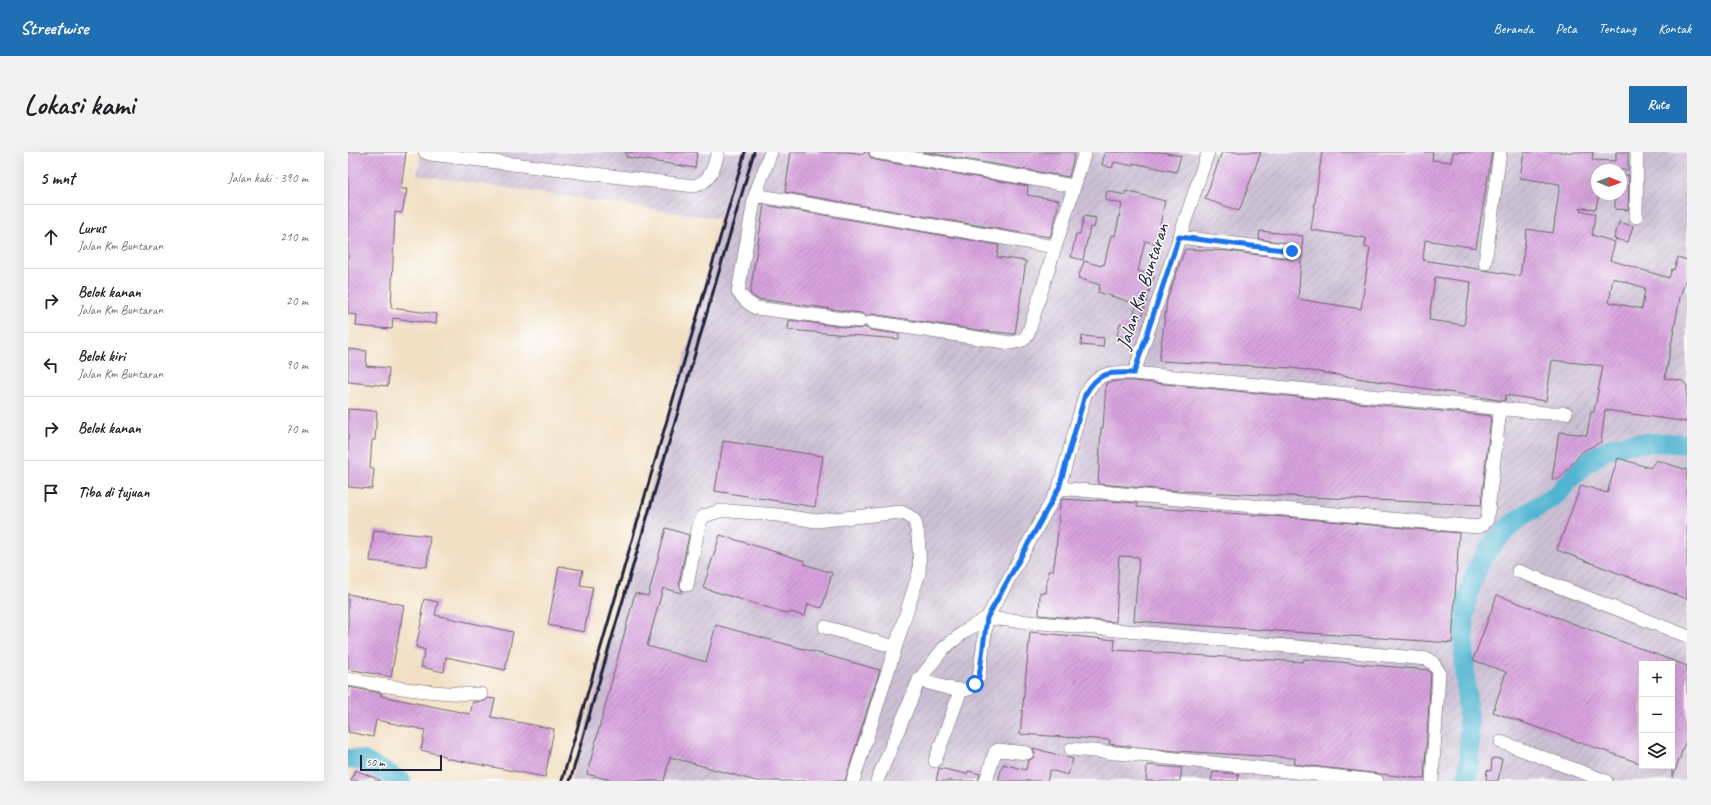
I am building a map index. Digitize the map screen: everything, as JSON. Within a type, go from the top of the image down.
[{"type":"street","points":[[424,152],[430,154],[694,186],[707,180],[712,172],[718,152]]},
{"type":"street","points":[[771,152],[755,194],[738,292],[746,301],[756,308],[1011,343],[1023,340],[1028,334],[1073,186],[1085,152]]},
{"type":"street","points":[[876,152],[1073,186]]},
{"type":"street","name":"Jalan Km Buntaran","points":[[961,690],[971,688],[979,677],[987,618],[1059,488],[1085,395],[1093,382],[1102,375],[1120,372],[1134,373],[1208,152]]},
{"type":"street","points":[[1485,264],[1500,152]]},
{"type":"street","points":[[1636,217],[1637,152]]},
{"type":"street","points":[[755,194],[1055,246]]},
{"type":"street","points":[[1179,237],[1292,251]]},
{"type":"street","points":[[1134,373],[1500,409],[1546,413],[1566,413]]},
{"type":"street","points":[[1059,488],[1477,527],[1483,525],[1487,520],[1500,409]]},
{"type":"street","points":[[687,585],[700,525],[704,516],[720,511],[778,515],[816,521],[901,512],[910,516],[915,522],[920,558],[919,573],[853,781]]},
{"type":"street","points":[[1518,571],[1687,636]]},
{"type":"street","points":[[877,781],[919,680],[944,648],[968,629],[987,618],[1427,659],[1433,663],[1439,672],[1432,781]]},
{"type":"street","points":[[825,627],[895,647]]},
{"type":"street","points":[[348,679],[377,685],[446,694],[481,694]]},
{"type":"street","points":[[919,680],[961,690],[935,761]]},
{"type":"street","points":[[1501,742],[1606,781]]},
{"type":"street","points":[[1071,749],[1149,756],[1282,776],[1377,781]]},
{"type":"street","points":[[986,781],[994,752],[998,750],[1027,753]]},
{"type":"shaded area","points":[[421,152],[1687,152],[1687,781],[571,781],[722,219],[417,175]]},
{"type":"building","points":[[348,152],[406,152],[401,189],[407,189],[402,213],[395,212],[391,308],[437,314],[436,324],[393,318],[392,329],[356,326],[357,315],[348,314]]},
{"type":"building","points":[[626,152],[697,152],[695,168],[626,157]]},
{"type":"building","points":[[791,152],[849,152],[864,154],[865,152],[868,152],[871,158],[875,160],[1028,186],[1027,195],[1059,200],[1056,217],[1050,237],[785,192]]},
{"type":"building","points":[[923,152],[1075,152],[1069,177]]},
{"type":"building","points":[[1105,152],[1162,152],[1181,156],[1176,172],[1133,163],[1133,166],[1114,162],[1112,168],[1102,165]]},
{"type":"building","points":[[1222,152],[1261,152],[1239,211],[1205,199]]},
{"type":"building","points":[[1322,152],[1433,152],[1432,160],[1451,162],[1453,152],[1492,152],[1476,248],[1425,240],[1423,260],[1520,276],[1527,229],[1553,233],[1560,184],[1520,178],[1524,152],[1593,152],[1592,160],[1616,161],[1616,152],[1628,152],[1628,170],[1627,164],[1591,164],[1591,200],[1598,200],[1596,209],[1581,208],[1580,210],[1595,214],[1592,235],[1615,242],[1610,260],[1669,278],[1672,269],[1674,270],[1678,257],[1687,260],[1687,275],[1680,297],[1665,378],[1683,381],[1687,386],[1687,422],[1605,410],[1601,442],[1583,451],[1559,479],[1552,479],[1559,432],[1587,435],[1591,412],[1594,412],[1603,366],[1552,360],[1546,401],[1506,395],[1505,401],[1292,368],[1159,361],[1167,300],[1185,249],[1228,251],[1291,259],[1299,255],[1300,252],[1297,245],[1259,239],[1260,231],[1303,236],[1298,299],[1361,309],[1370,248],[1365,247],[1366,238],[1311,230]],"holes":[[[1435,277],[1471,282],[1464,325],[1429,320]],[[1613,278],[1645,288],[1642,309],[1609,302]]]},
{"type":"building","points":[[1627,175],[1629,175],[1628,210],[1615,209],[1615,200],[1627,200]]},
{"type":"building","points":[[1107,191],[1125,195],[1126,191],[1165,201],[1156,244],[1145,241],[1138,271],[1154,276],[1141,318],[1133,316],[1137,304],[1098,292],[1100,285],[1078,278],[1084,261],[1101,266],[1102,264],[1104,265],[1111,235],[1115,236],[1122,204],[1105,200]]},
{"type":"building","points":[[764,205],[999,245],[997,257],[1026,261],[1015,334],[872,314],[866,316],[861,313],[757,299],[750,293]]},
{"type":"building","points":[[1084,216],[1096,218],[1094,228],[1090,227],[1083,260],[1071,257],[1076,234],[1080,234]]},
{"type":"building","points":[[1619,222],[1633,226],[1628,242],[1614,239]]},
{"type":"building","points":[[789,320],[859,329],[865,327],[870,330],[899,334],[899,339],[788,330]]},
{"type":"building","points":[[1120,323],[1134,328],[1131,340],[1117,335]]},
{"type":"building","points":[[1082,336],[1104,338],[1103,347],[1081,345]]},
{"type":"building","points":[[348,349],[367,351],[366,366],[389,368],[388,386],[348,382]]},
{"type":"building","points":[[1133,381],[1491,416],[1481,505],[1179,491],[1098,484],[1101,428],[1103,428],[1106,383]]},
{"type":"building","points":[[348,409],[377,411],[375,440],[372,440],[370,468],[374,469],[372,489],[348,487]]},
{"type":"building","points":[[723,441],[823,456],[815,507],[715,491]]},
{"type":"building","points":[[1618,458],[1650,468],[1656,460],[1687,470],[1687,599],[1557,550],[1581,485],[1607,493]]},
{"type":"building","points":[[1062,499],[1137,503],[1137,507],[1286,517],[1459,533],[1452,643],[1134,621],[1139,557],[1119,556],[1116,622],[1039,615],[1040,592],[1046,593],[1048,571],[1053,571],[1060,503]]},
{"type":"building","points":[[666,528],[689,535],[679,583],[682,591],[681,593],[663,588],[647,646],[706,662],[716,625],[880,670],[845,781],[756,781],[670,757],[664,781],[614,781],[587,774],[635,593],[648,596]]},
{"type":"building","points":[[374,530],[430,536],[427,567],[370,561]]},
{"type":"building","points":[[720,535],[805,561],[804,564],[832,573],[822,608],[808,604],[805,616],[790,612],[789,614],[703,588]]},
{"type":"building","points":[[559,566],[583,570],[580,585],[593,587],[584,632],[548,625]]},
{"type":"building","points":[[348,594],[404,605],[391,677],[348,669]]},
{"type":"building","points":[[1497,595],[1674,661],[1639,661],[1639,763],[1493,712],[1506,672],[1473,660]]},
{"type":"building","points":[[424,599],[438,602],[435,615],[513,632],[505,670],[446,657],[444,672],[421,667],[425,650],[416,647],[423,614],[421,614]]},
{"type":"building","points":[[1030,632],[1115,640],[1114,650],[1303,662],[1304,659],[1428,670],[1431,674],[1424,779],[1294,764],[1295,758],[1176,751],[1109,744],[1110,740],[1020,734]]},
{"type":"building","points":[[1675,662],[1687,666],[1687,737],[1673,777],[1672,769],[1675,769]]},
{"type":"building","points":[[348,687],[381,693],[381,696],[470,714],[473,702],[485,701],[488,698],[495,699],[491,717],[554,729],[545,777],[445,758],[445,756],[421,750],[425,730],[376,720],[373,737],[348,732]]},
{"type":"building","points":[[1033,748],[1073,759],[1068,775],[1050,770],[1047,781],[998,781],[1003,764],[1026,770],[1028,761],[1033,758],[1035,754]]},
{"type":"building","points":[[1492,758],[1502,759],[1498,781],[1486,781],[1487,770],[1491,771]]},
{"type":"building","points":[[1147,765],[1182,768],[1180,781],[1146,781]]},
{"type":"building","points":[[939,768],[967,774],[968,771],[980,774],[978,781],[936,781]]},
{"type":"building","points":[[355,770],[380,780],[380,781],[351,781]]},
{"type":"building","points":[[1213,772],[1239,774],[1238,781],[1211,781]]},
{"type":"waterway","points":[[1467,781],[1469,748],[1464,647],[1465,614],[1472,583],[1486,553],[1510,526],[1521,517],[1557,494],[1576,473],[1601,453],[1609,449],[1630,444],[1687,444]]},
{"type":"waterway","points":[[348,759],[362,760],[401,781]]},
{"type":"railway","points":[[562,781],[745,152]]},
{"type":"railway","points":[[570,781],[754,152]]},
{"type":"route","points":[[975,684],[979,677],[987,618],[1059,488],[1085,395],[1093,382],[1102,375],[1120,372],[1134,373],[1179,237],[1292,251]]}]
